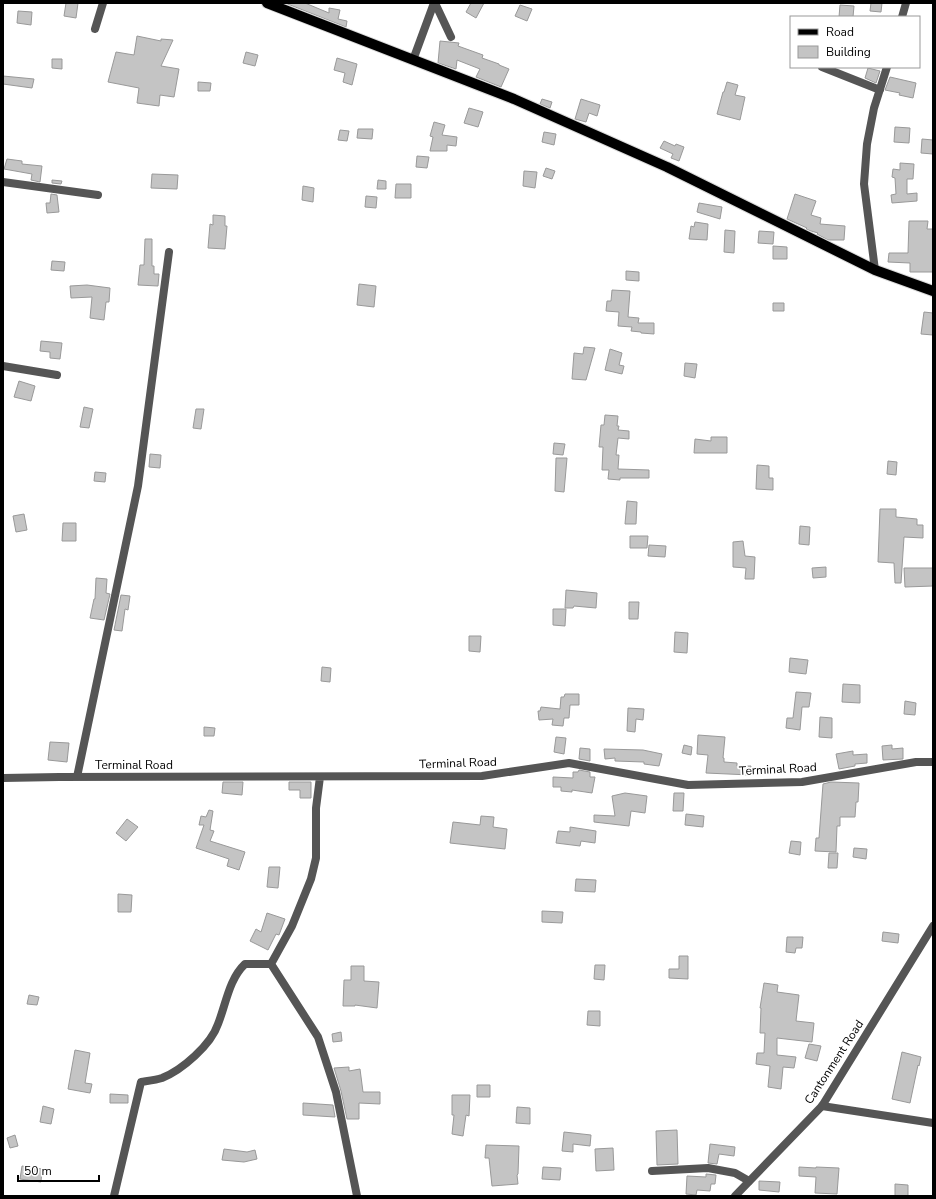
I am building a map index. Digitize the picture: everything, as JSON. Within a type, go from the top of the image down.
[{"type":"main road","points":[[267,3],[514,99],[667,167],[875,270],[933,290]]},
{"type":"street","points":[[95,28],[102,3]]},
{"type":"street","points":[[413,60],[435,3]]},
{"type":"street","points":[[435,3],[451,37]]},
{"type":"street","points":[[902,16],[906,3]]},
{"type":"street","points":[[825,68],[880,90]]},
{"type":"street","points":[[875,270],[864,184],[867,144],[874,108],[887,68]]},
{"type":"street","points":[[3,182],[98,195]]},
{"type":"street","points":[[77,777],[138,486],[169,252]]},
{"type":"street","points":[[3,366],[57,375]]},
{"type":"street","name":"Terminal Road","points":[[3,778],[482,776],[569,763],[688,785],[802,782],[916,762],[933,762]]},
{"type":"street","points":[[270,964],[292,926],[311,879],[316,858],[316,808],[320,777]]},
{"type":"street","name":"Cantonment Road","points":[[735,1196],[822,1106],[933,926]]},
{"type":"street","points":[[114,1196],[141,1082],[162,1078],[184,1064],[208,1043],[218,1026],[229,992],[238,971],[246,964],[270,964]]},
{"type":"street","points":[[270,964],[318,1037],[336,1092],[357,1196]]},
{"type":"street","points":[[822,1106],[933,1123]]},
{"type":"street","points":[[652,1171],[708,1168],[735,1173],[749,1181]]},
{"type":"building","points":[[66,3],[78,3],[76,18],[64,16]]},
{"type":"building","points":[[285,3],[305,3],[329,13],[329,8],[340,10],[338,19],[347,21],[346,27]]},
{"type":"building","points":[[471,3],[484,3],[476,18],[466,12]]},
{"type":"building","points":[[871,3],[882,3],[881,12],[870,11]]},
{"type":"building","points":[[520,5],[532,9],[527,21],[515,16]]},
{"type":"building","points":[[840,5],[854,6],[853,16],[839,16]]},
{"type":"building","points":[[18,11],[32,12],[31,25],[17,23]]},
{"type":"building","points":[[137,36],[161,41],[161,39],[173,40],[161,66],[179,69],[174,97],[160,95],[159,106],[137,103],[139,88],[108,82],[116,52],[134,55]]},
{"type":"building","points":[[440,41],[459,43],[458,46],[483,55],[482,58],[509,69],[501,87],[476,77],[480,69],[457,60],[456,69],[438,63]]},
{"type":"building","points":[[246,52],[258,55],[255,66],[243,63]]},
{"type":"building","points":[[337,58],[357,64],[352,85],[343,82],[345,73],[334,70]]},
{"type":"building","points":[[52,59],[62,59],[62,69],[52,68]]},
{"type":"building","points":[[868,68],[880,71],[876,83],[865,78]]},
{"type":"building","points":[[3,76],[34,79],[32,88],[3,84]]},
{"type":"building","points":[[890,77],[916,83],[913,98],[899,95],[900,93],[885,90]]},
{"type":"building","points":[[198,82],[211,83],[210,91],[198,91]]},
{"type":"building","points":[[727,82],[738,85],[735,95],[745,97],[740,120],[717,114]]},
{"type":"building","points":[[542,99],[552,102],[550,108],[540,104]]},
{"type":"building","points":[[581,99],[600,105],[597,116],[589,113],[586,122],[575,119]]},
{"type":"building","points":[[469,108],[483,112],[478,127],[464,123]]},
{"type":"building","points":[[434,122],[445,125],[442,135],[457,137],[456,146],[447,145],[447,151],[430,151],[433,137],[430,136]]},
{"type":"building","points":[[895,127],[910,128],[909,143],[894,142]]},
{"type":"building","points":[[358,129],[373,129],[372,139],[357,138]]},
{"type":"building","points":[[340,130],[349,131],[347,141],[338,140]]},
{"type":"building","points":[[544,132],[556,134],[554,145],[542,142]]},
{"type":"building","points":[[922,139],[933,140],[933,154],[921,153]]},
{"type":"building","points":[[664,141],[675,146],[676,144],[684,147],[679,161],[671,158],[673,154],[660,148]]},
{"type":"building","points":[[417,156],[429,157],[427,168],[416,167]]},
{"type":"building","points":[[7,159],[22,161],[22,164],[42,166],[40,182],[31,180],[32,174],[4,169]]},
{"type":"building","points":[[900,163],[914,164],[913,179],[907,179],[907,194],[917,193],[917,201],[892,203],[891,195],[896,194],[895,178],[892,177],[893,169],[900,170]]},
{"type":"building","points":[[546,168],[555,171],[552,179],[543,176]]},
{"type":"building","points":[[524,171],[537,172],[535,188],[523,186]]},
{"type":"building","points":[[152,174],[178,175],[177,189],[151,188]]},
{"type":"building","points":[[52,180],[62,181],[61,184],[52,183]]},
{"type":"building","points":[[378,180],[386,181],[386,189],[377,189]]},
{"type":"building","points":[[396,184],[411,184],[411,198],[395,198]]},
{"type":"building","points":[[303,186],[314,188],[313,202],[302,200]]},
{"type":"building","points":[[51,194],[57,195],[59,212],[47,213],[46,203],[50,203]]},
{"type":"building","points":[[795,194],[816,201],[811,215],[821,218],[820,224],[845,226],[844,240],[828,240],[817,234],[818,233],[806,229],[807,228],[787,219]]},
{"type":"building","points":[[366,196],[377,197],[376,208],[365,207]]},
{"type":"building","points":[[699,203],[722,207],[720,219],[697,212]]},
{"type":"building","points":[[213,215],[225,216],[225,226],[227,226],[225,249],[208,248],[210,224],[213,225]]},
{"type":"building","points":[[909,221],[928,221],[927,229],[933,229],[933,272],[910,272],[910,263],[888,262],[889,253],[908,253]]},
{"type":"building","points":[[695,222],[708,224],[707,240],[689,239],[691,226],[694,227]]},
{"type":"building","points":[[725,230],[735,231],[734,253],[724,252]]},
{"type":"building","points":[[759,231],[774,232],[773,244],[758,243]]},
{"type":"building","points":[[145,239],[152,239],[152,266],[154,266],[154,274],[159,274],[158,286],[138,285],[140,265],[144,265]]},
{"type":"building","points":[[773,246],[787,247],[787,259],[773,259]]},
{"type":"building","points":[[52,261],[65,262],[64,271],[51,270]]},
{"type":"building","points":[[626,271],[639,272],[639,281],[626,280]]},
{"type":"building","points":[[359,284],[376,286],[374,307],[357,305]]},
{"type":"building","points":[[87,285],[110,288],[109,302],[106,302],[104,320],[90,318],[92,297],[71,298],[70,286]]},
{"type":"building","points":[[612,290],[630,291],[628,317],[639,318],[638,323],[654,323],[654,334],[631,331],[632,327],[618,326],[619,312],[606,311],[607,301],[611,301]]},
{"type":"building","points":[[773,303],[784,303],[784,311],[773,311]]},
{"type":"building","points":[[924,312],[933,313],[933,335],[921,334]]},
{"type":"building","points":[[41,341],[62,343],[60,359],[50,358],[50,352],[40,351]]},
{"type":"building","points":[[584,347],[595,348],[586,380],[572,379],[574,353],[583,354]]},
{"type":"building","points":[[610,349],[622,353],[619,365],[624,366],[622,374],[605,370]]},
{"type":"building","points":[[685,363],[697,364],[695,378],[684,376]]},
{"type":"building","points":[[19,381],[35,386],[31,401],[14,397]]},
{"type":"building","points":[[84,407],[93,409],[89,428],[80,427]]},
{"type":"building","points":[[196,409],[204,409],[201,429],[193,428]]},
{"type":"building","points":[[605,415],[618,416],[618,430],[629,431],[629,439],[618,438],[616,455],[619,455],[618,469],[649,470],[649,478],[620,478],[620,480],[608,479],[609,470],[602,470],[603,447],[599,447],[601,425],[604,425]]},
{"type":"building","points":[[711,437],[727,437],[727,453],[694,453],[695,439],[711,441]]},
{"type":"building","points":[[554,443],[565,444],[563,455],[553,454]]},
{"type":"building","points":[[150,454],[161,455],[160,468],[149,467]]},
{"type":"building","points":[[556,458],[567,458],[564,492],[555,491]]},
{"type":"building","points":[[888,461],[897,462],[896,475],[887,474]]},
{"type":"building","points":[[757,465],[769,466],[769,478],[773,478],[773,490],[756,489]]},
{"type":"building","points":[[95,472],[106,473],[105,482],[94,481]]},
{"type":"building","points":[[627,501],[637,502],[636,524],[625,524]]},
{"type":"building","points":[[880,509],[896,509],[896,517],[917,519],[917,525],[923,525],[923,538],[904,537],[901,583],[895,583],[894,563],[878,562]]},
{"type":"building","points":[[24,514],[27,530],[16,532],[13,516]]},
{"type":"building","points":[[63,523],[76,523],[76,541],[62,541]]},
{"type":"building","points":[[800,526],[810,527],[809,545],[799,544]]},
{"type":"building","points":[[630,536],[648,536],[647,548],[630,548]]},
{"type":"building","points":[[743,541],[745,556],[755,557],[754,579],[745,579],[746,568],[733,567],[733,542]]},
{"type":"building","points":[[649,545],[666,546],[665,557],[648,556]]},
{"type":"building","points":[[826,567],[826,577],[813,578],[812,568]]},
{"type":"building","points":[[904,568],[933,568],[933,586],[905,587]]},
{"type":"building","points":[[96,578],[107,579],[106,593],[110,594],[104,620],[90,618],[95,599]]},
{"type":"building","points":[[566,590],[597,593],[596,608],[574,606],[573,608],[565,608]]},
{"type":"building","points":[[121,595],[130,596],[128,610],[125,609],[122,631],[114,630]]},
{"type":"building","points":[[629,602],[639,602],[638,619],[629,619]]},
{"type":"building","points":[[553,609],[566,609],[565,626],[553,625]]},
{"type":"building","points":[[675,632],[688,633],[687,653],[674,652]]},
{"type":"building","points":[[469,636],[481,636],[480,652],[469,651]]},
{"type":"building","points":[[790,658],[808,660],[806,674],[789,672]]},
{"type":"building","points":[[322,667],[331,668],[330,682],[321,681]]},
{"type":"building","points":[[843,684],[860,685],[860,703],[842,702]]},
{"type":"building","points":[[796,692],[811,693],[809,707],[802,707],[800,730],[786,728],[787,718],[793,718]]},
{"type":"building","points":[[565,694],[579,694],[579,705],[570,705],[569,718],[564,718],[563,726],[552,725],[553,719],[539,720],[538,711],[540,711],[541,707],[560,709],[561,697],[564,697]]},
{"type":"building","points":[[905,701],[916,703],[915,715],[904,714]]},
{"type":"building","points":[[628,708],[644,709],[643,720],[636,719],[635,732],[627,731]]},
{"type":"building","points":[[820,717],[832,718],[832,738],[819,737]]},
{"type":"building","points":[[204,727],[215,728],[214,736],[204,736]]},
{"type":"building","points":[[698,735],[725,737],[724,762],[737,763],[737,766],[751,766],[750,775],[706,773],[708,755],[697,754]]},
{"type":"building","points":[[556,737],[566,738],[564,754],[554,752]]},
{"type":"building","points":[[50,742],[69,743],[67,762],[48,760]]},
{"type":"building","points":[[684,745],[692,747],[691,755],[682,753]]},
{"type":"building","points":[[892,745],[892,749],[903,748],[903,759],[883,760],[882,746]]},
{"type":"building","points":[[580,748],[590,749],[590,761],[579,759]]},
{"type":"building","points":[[604,749],[643,750],[662,754],[659,766],[644,764],[644,762],[615,761],[615,758],[605,759]]},
{"type":"building","points":[[853,751],[853,755],[867,754],[867,763],[855,764],[855,766],[839,769],[836,754]]},
{"type":"building","points":[[579,770],[590,772],[590,777],[595,777],[592,793],[572,790],[572,792],[561,791],[561,787],[553,787],[553,777],[573,778],[573,772],[578,772]]},
{"type":"building","points":[[223,782],[243,782],[242,795],[222,793]]},
{"type":"building","points":[[289,782],[311,782],[311,798],[300,798],[300,790],[289,790]]},
{"type":"building","points":[[831,782],[859,783],[858,802],[856,802],[855,817],[840,817],[840,826],[837,826],[836,852],[815,851],[816,838],[819,838],[823,784]]},
{"type":"building","points":[[625,793],[647,796],[645,813],[631,811],[629,826],[594,822],[594,815],[615,816],[612,796]]},
{"type":"building","points":[[674,793],[684,793],[683,811],[673,811]]},
{"type":"building","points":[[209,810],[213,811],[210,830],[214,831],[210,841],[245,852],[239,870],[227,866],[229,859],[196,848],[204,825],[199,825],[201,816],[206,817]]},
{"type":"building","points":[[686,814],[704,816],[703,827],[685,825]]},
{"type":"building","points":[[481,816],[494,817],[493,827],[507,829],[505,849],[450,843],[453,822],[480,825]]},
{"type":"building","points":[[127,819],[138,827],[126,841],[116,833]]},
{"type":"building","points":[[570,827],[596,831],[595,843],[581,841],[580,846],[556,843],[558,831],[570,832]]},
{"type":"building","points":[[791,841],[801,842],[800,855],[789,853]]},
{"type":"building","points":[[854,848],[867,849],[866,859],[853,857]]},
{"type":"building","points":[[829,853],[838,853],[837,868],[828,868]]},
{"type":"building","points":[[269,867],[280,867],[278,888],[267,887]]},
{"type":"building","points":[[576,879],[596,880],[595,892],[575,891]]},
{"type":"building","points":[[118,894],[132,895],[131,912],[118,912]]},
{"type":"building","points":[[542,911],[563,912],[562,923],[542,922]]},
{"type":"building","points":[[267,913],[285,919],[279,935],[276,934],[268,950],[250,941],[256,929],[261,932]]},
{"type":"building","points":[[883,932],[899,934],[898,943],[882,941]]},
{"type":"building","points":[[787,937],[803,937],[802,948],[796,948],[795,953],[786,952]]},
{"type":"building","points":[[679,956],[688,956],[688,979],[669,978],[669,969],[679,969]]},
{"type":"building","points":[[595,965],[605,965],[604,980],[594,979]]},
{"type":"building","points":[[351,966],[364,966],[364,981],[379,982],[377,1008],[355,1005],[343,1006],[344,980],[351,980]]},
{"type":"building","points":[[764,983],[778,985],[777,992],[799,995],[796,1021],[814,1023],[812,1042],[777,1038],[777,1055],[796,1057],[794,1068],[783,1067],[781,1089],[768,1087],[770,1066],[756,1064],[757,1053],[764,1053],[765,1033],[760,1033],[760,1008]]},
{"type":"building","points":[[29,995],[39,997],[37,1005],[27,1004]]},
{"type":"building","points":[[588,1011],[600,1011],[600,1026],[587,1025]]},
{"type":"building","points":[[341,1032],[342,1041],[333,1042],[332,1034]]},
{"type":"building","points":[[809,1044],[821,1046],[817,1061],[805,1058]]},
{"type":"building","points":[[75,1050],[90,1053],[85,1083],[92,1084],[90,1093],[68,1089]]},
{"type":"building","points":[[902,1052],[921,1057],[910,1103],[892,1099]]},
{"type":"building","points":[[349,1067],[349,1071],[360,1069],[363,1092],[380,1092],[380,1104],[359,1103],[359,1119],[347,1119],[334,1068]]},
{"type":"building","points":[[477,1085],[490,1085],[490,1097],[477,1097]]},
{"type":"building","points":[[110,1094],[128,1095],[128,1103],[110,1103]]},
{"type":"building","points":[[452,1095],[470,1095],[469,1116],[466,1115],[463,1136],[452,1134],[454,1115],[452,1115]]},
{"type":"building","points":[[303,1103],[333,1105],[335,1117],[303,1115]]},
{"type":"building","points":[[43,1106],[54,1109],[51,1124],[40,1122]]},
{"type":"building","points":[[517,1107],[530,1108],[530,1124],[516,1123]]},
{"type":"building","points":[[677,1130],[678,1164],[657,1165],[656,1131]]},
{"type":"building","points":[[564,1132],[591,1135],[590,1146],[573,1144],[573,1152],[562,1151]]},
{"type":"building","points":[[15,1135],[18,1146],[10,1148],[7,1138]]},
{"type":"building","points":[[710,1144],[735,1147],[734,1156],[719,1154],[717,1164],[708,1163]]},
{"type":"building","points":[[486,1145],[519,1146],[517,1175],[518,1184],[492,1186],[489,1158],[485,1158]]},
{"type":"building","points":[[613,1148],[614,1170],[596,1171],[595,1149]]},
{"type":"building","points":[[224,1149],[247,1152],[255,1150],[257,1159],[244,1162],[222,1160]]},
{"type":"building","points":[[22,1166],[42,1169],[41,1182],[20,1179]]},
{"type":"building","points":[[543,1167],[561,1168],[560,1180],[542,1179]]},
{"type":"building","points":[[799,1167],[839,1168],[837,1194],[815,1193],[816,1177],[799,1176]]},
{"type":"building","points":[[706,1174],[716,1175],[715,1184],[711,1184],[710,1191],[697,1190],[696,1195],[686,1194],[687,1176],[706,1177]]},
{"type":"building","points":[[759,1181],[780,1182],[779,1192],[759,1190]]},
{"type":"building","points":[[895,1184],[908,1185],[908,1196],[895,1196]]}]
